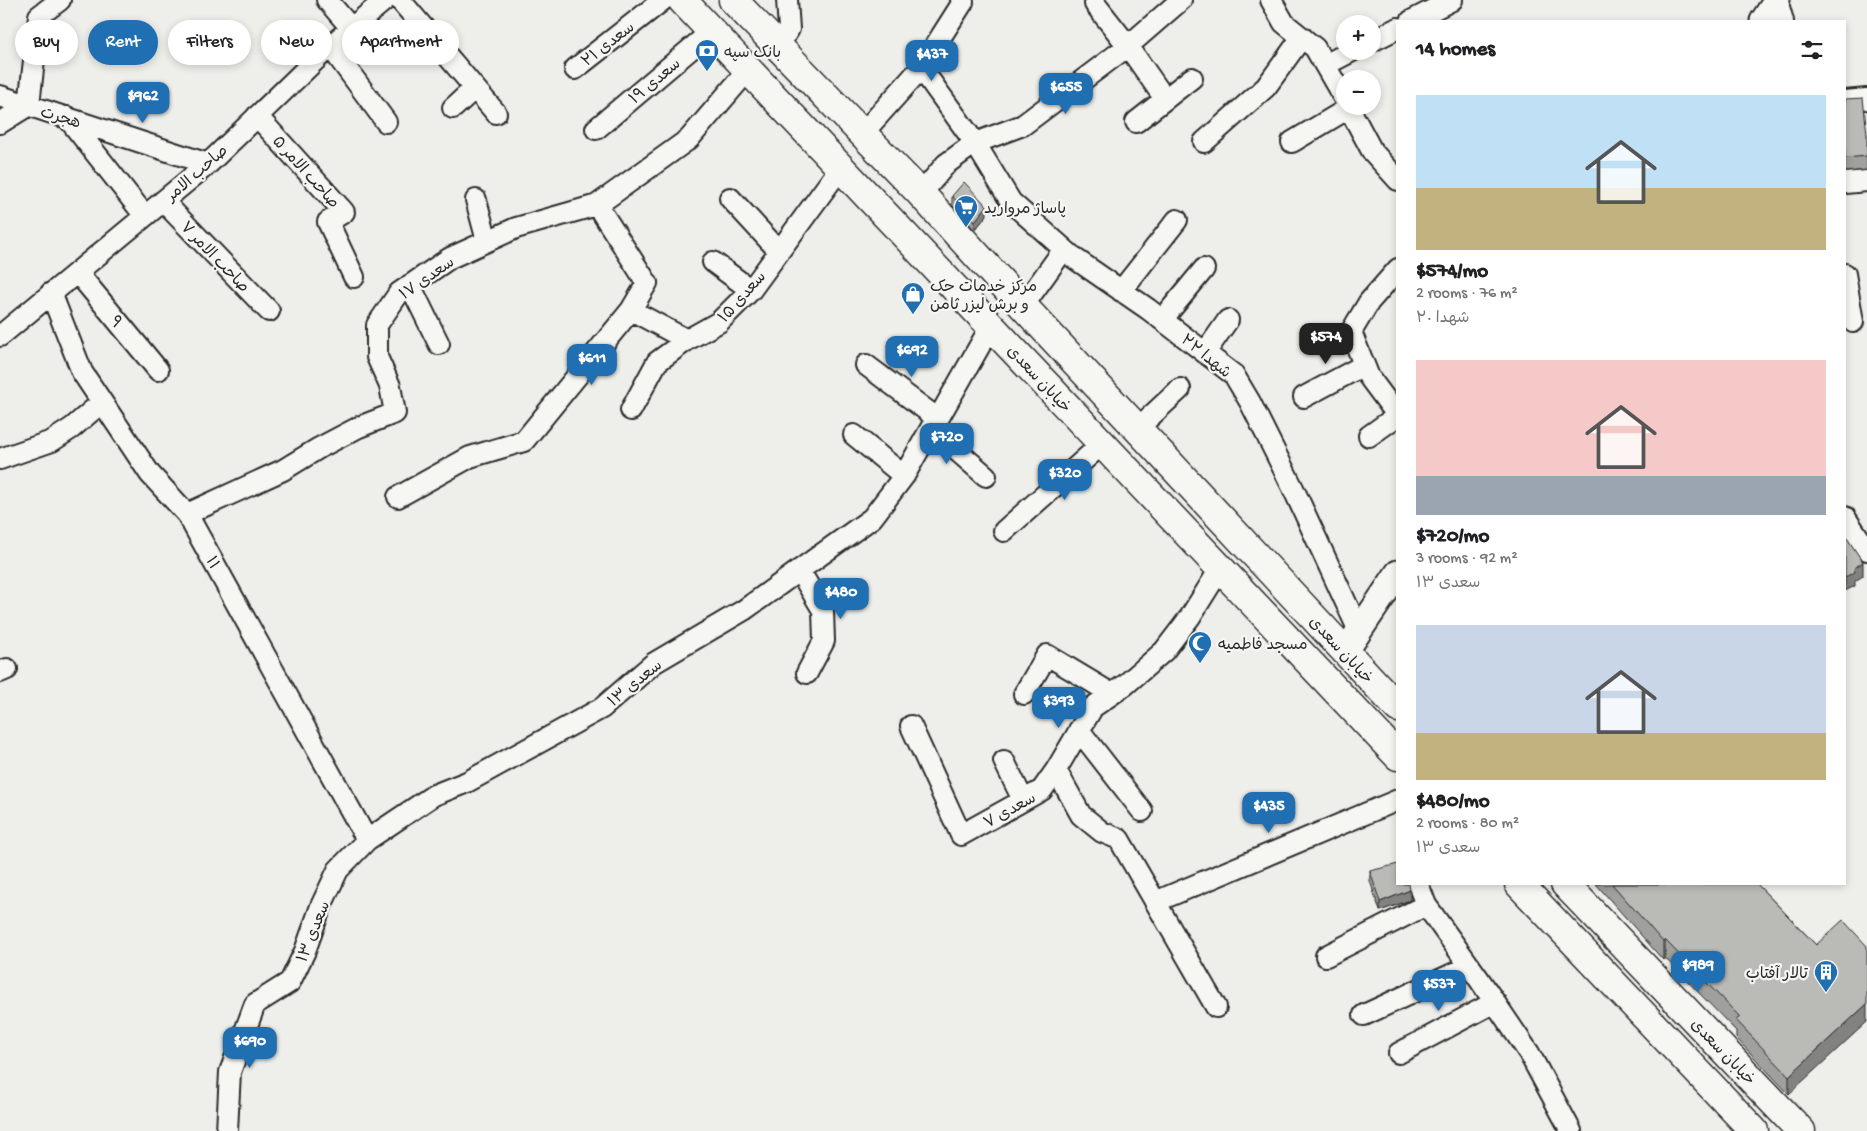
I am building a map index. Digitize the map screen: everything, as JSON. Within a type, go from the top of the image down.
[{"type":"main road","name":"خیابان سعدی","points":[[682,0],[1396,754]]},
{"type":"main road","name":"خیابان سعدی","points":[[733,0],[921,194],[1138,428],[1352,642],[1396,705]]},
{"type":"main road","points":[[918,249],[933,246],[942,235],[946,222]]},
{"type":"main road","points":[[945,278],[945,270],[951,258],[956,255],[973,252]]},
{"type":"main road","name":"خیابان سعدی","points":[[1520,885],[1754,1131]]},
{"type":"main road","name":"خیابان سعدی","points":[[1566,885],[1801,1131]]},
{"type":"street","points":[[0,122],[29,106],[39,16],[60,0]]},
{"type":"street","points":[[327,0],[344,20]]},
{"type":"street","name":"صاحب الامر","points":[[361,20],[385,0]]},
{"type":"street","points":[[400,0],[496,113]]},
{"type":"street","name":"سعدی ۲۱","points":[[574,69],[663,0]]},
{"type":"street","points":[[778,47],[789,29],[787,0]]},
{"type":"street","points":[[921,194],[946,164],[974,142],[1024,125],[1128,46],[1181,0]]},
{"type":"street","points":[[1271,0],[1284,24],[1315,48],[1336,85]]},
{"type":"street","points":[[1413,20],[1452,0]]},
{"type":"street","points":[[1764,20],[1777,0]]},
{"type":"street","points":[[1777,0],[1783,20]]},
{"type":"street","points":[[862,134],[921,68],[962,1]]},
{"type":"street","points":[[1095,4],[1128,46],[1165,99]]},
{"type":"street","points":[[1381,36],[1396,29]]},
{"type":"street","name":"سعدی ۱۹","points":[[596,129],[712,31]]},
{"type":"street","name":"صاحب الامر","points":[[332,44],[342,36]]},
{"type":"street","points":[[1204,142],[1266,87],[1302,37]]},
{"type":"street","points":[[332,49],[386,122]]},
{"type":"street","points":[[1325,65],[1336,59]]},
{"type":"street","name":"صاحب الامر","points":[[0,336],[208,164],[310,65]]},
{"type":"street","name":"شهدا ۲۲","points":[[921,68],[974,142],[1011,202],[1064,249],[1234,375],[1250,402],[1296,493],[1352,642]]},
{"type":"street","name":"سعدی ۱۷","points":[[187,514],[283,470],[318,448],[359,427],[395,413],[390,386],[377,357],[377,325],[398,293],[450,258],[516,228],[597,205],[689,139],[748,70]]},
{"type":"street","points":[[1136,122],[1192,78]]},
{"type":"street","points":[[453,108],[475,88]]},
{"type":"street","name":"هجرت","points":[[0,96],[208,164]]},
{"type":"street","points":[[1846,101],[1867,99]]},
{"type":"street","points":[[1292,142],[1336,112]]},
{"type":"street","points":[[1352,115],[1372,151],[1394,171]]},
{"type":"street","name":"صاحب الامر ۵","points":[[257,116],[344,212],[328,222],[354,277]]},
{"type":"street","points":[[67,117],[145,216]]},
{"type":"street","name":"سعدی ۱۵","points":[[631,410],[657,362],[686,340],[719,322],[751,290],[841,167]]},
{"type":"street","points":[[1846,183],[1867,181]]},
{"type":"street","points":[[730,198],[779,251]]},
{"type":"street","points":[[476,200],[487,241]]},
{"type":"street","name":"صاحب الامر ۷","points":[[163,201],[269,311]]},
{"type":"street","points":[[398,497],[470,458],[524,441],[631,310],[647,283],[597,205]]},
{"type":"street","points":[[1121,291],[1177,220]]},
{"type":"street","points":[[1023,306],[1064,249]]},
{"type":"street","points":[[713,262],[751,290]]},
{"type":"street","points":[[1162,320],[1204,270]]},
{"type":"street","points":[[1396,271],[1369,302],[1350,332],[1369,377],[1396,415]]},
{"type":"street","name":"۹","points":[[77,272],[158,370]]},
{"type":"street","points":[[1846,280],[1853,322]]},
{"type":"street","points":[[410,285],[438,344]]},
{"type":"street","name":"۱۱","points":[[51,293],[82,372],[150,474],[187,514],[366,840]]},
{"type":"street","points":[[631,310],[686,340]]},
{"type":"street","points":[[1206,353],[1228,320]]},
{"type":"street","name":"سعدی ۱۳","points":[[227,1131],[230,1072],[255,1004],[290,982],[305,952],[321,906],[338,870],[366,840],[434,795],[467,782],[602,708],[654,663],[744,610],[872,518],[904,476],[991,326]]},
{"type":"street","points":[[866,364],[934,424],[986,476]]},
{"type":"street","points":[[1304,397],[1364,365]]},
{"type":"street","points":[[1138,428],[1180,389]]},
{"type":"street","points":[[0,459],[52,441],[72,428],[102,402]]},
{"type":"street","points":[[1369,436],[1396,417]]},
{"type":"street","points":[[854,435],[904,476]]},
{"type":"street","points":[[1004,531],[1102,444]]},
{"type":"street","points":[[1846,518],[1867,550]]},
{"type":"street","name":"سعدی ۷","points":[[911,726],[961,836],[1042,790],[1093,707],[1112,694],[1164,651],[1190,617],[1220,569]]},
{"type":"street","points":[[799,570],[823,610],[824,640],[808,673]]},
{"type":"street","points":[[1352,642],[1396,576]]},
{"type":"street","points":[[1024,694],[1047,655],[1112,694]]},
{"type":"street","points":[[1079,730],[1142,810]]},
{"type":"street","points":[[1004,761],[1023,800]]},
{"type":"street","points":[[1056,770],[1081,815],[1102,832],[1119,840],[1216,1007]]},
{"type":"street","points":[[1155,902],[1396,801]]},
{"type":"street","points":[[1418,885],[1426,905],[1529,1053],[1571,1131]]},
{"type":"street","points":[[1326,956],[1426,905]]},
{"type":"street","points":[[1364,1015],[1470,966]]},
{"type":"street","points":[[1399,1053],[1495,1002]]},
{"type":"building","points":[[1863,98],[1867,134],[1867,156],[1846,158],[1846,99]]},
{"type":"building","points":[[964,182],[987,206],[975,221],[952,196]]},
{"type":"building","points":[[1846,536],[1863,562],[1854,568],[1855,572],[1846,576]]},
{"type":"building","points":[[1396,864],[1396,885],[1409,885],[1410,890],[1380,902],[1370,871]]},
{"type":"building","points":[[1613,885],[1758,885],[1816,945],[1843,920],[1867,946],[1867,1004],[1789,1076],[1736,1020],[1740,1017],[1665,940],[1663,942]]},
{"type":"place","name":"بانک سپه","points":[[707,72]]},
{"type":"place","name":"پاساژ مروارید","points":[[966,228]]},
{"type":"place","name":"مرکز خدمات حک و برش لیزر ثامن","points":[[913,315]]},
{"type":"place","name":"مسجد فاطمیه","points":[[1200,664]]},
{"type":"place","name":"تالار آفتاب","points":[[1826,993]]}]
